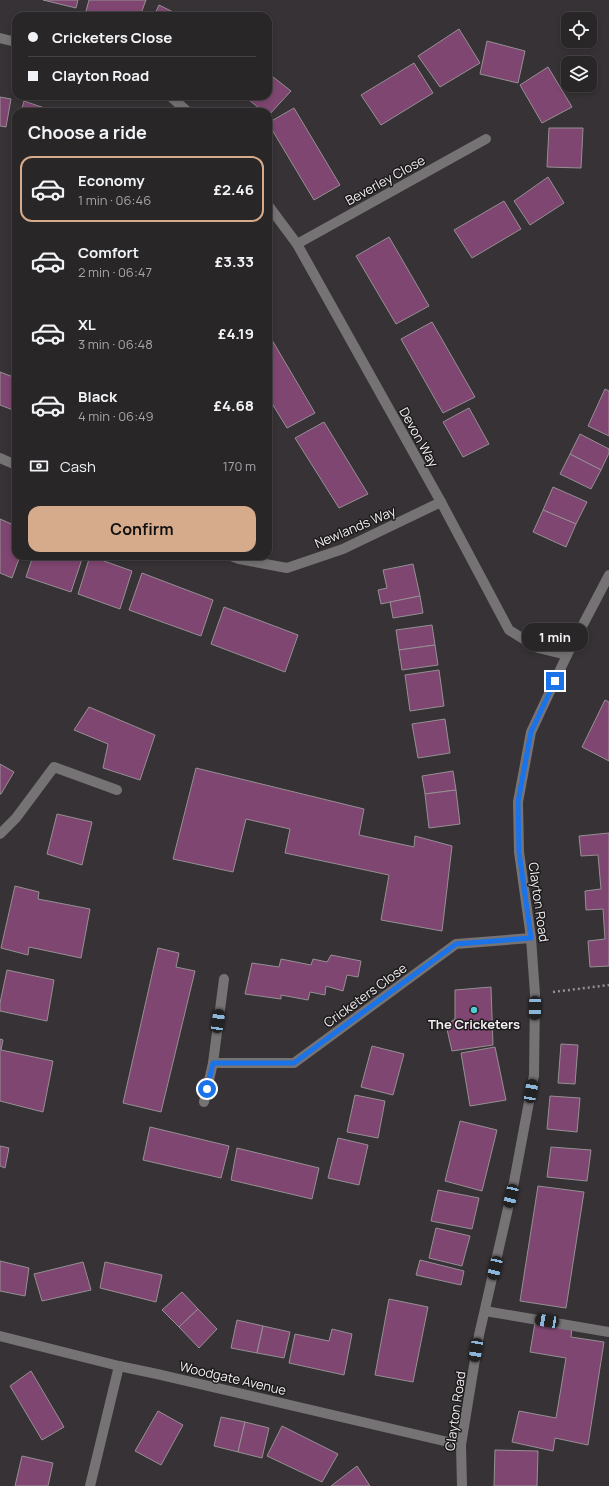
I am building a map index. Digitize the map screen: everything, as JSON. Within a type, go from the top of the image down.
[{"type":"street","points":[[0,38],[12,41]]},
{"type":"street","points":[[174,100],[184,108]]},
{"type":"street","name":"Beverley Close","points":[[297,244],[486,139]]},
{"type":"street","name":"Devon Way","points":[[272,210],[297,244],[441,502],[509,630],[538,648],[567,655]]},
{"type":"street","points":[[0,458],[12,463]]},
{"type":"street","name":"Newlands Way","points":[[244,560],[287,568],[343,549],[441,502]]},
{"type":"street","name":"Clayton Road","points":[[462,1486],[461,1445],[479,1334],[514,1182],[534,1075],[535,994],[531,938],[519,852],[518,802],[531,732],[567,655],[609,574]]},
{"type":"street","points":[[0,834],[16,818],[54,767],[118,790]]},
{"type":"street","name":"Cricketers Close","points":[[213,1063],[294,1063],[456,944],[531,938]]},
{"type":"street","points":[[204,1102],[213,1063],[224,979]]},
{"type":"street","points":[[485,1311],[609,1332]]},
{"type":"street","name":"Woodgate Avenue","points":[[0,1336],[119,1366],[164,1375],[461,1445]]},
{"type":"street","points":[[90,1486],[119,1366]]},
{"type":"path","points":[[535,994],[609,985]]},
{"type":"building","points":[[43,0],[78,0],[76,8]]},
{"type":"building","points":[[89,0],[146,0],[142,12],[86,11]]},
{"type":"building","points":[[159,5],[173,12],[156,12]]},
{"type":"building","points":[[459,29],[480,63],[440,87],[418,56]]},
{"type":"building","points":[[487,41],[525,51],[518,83],[480,74]]},
{"type":"building","points":[[414,63],[433,93],[381,125],[361,95]]},
{"type":"building","points":[[548,67],[561,89],[561,92],[563,92],[572,107],[542,123],[520,85]]},
{"type":"building","points":[[272,76],[291,91],[272,112],[272,108],[259,108],[249,100],[272,100]]},
{"type":"building","points":[[0,97],[11,99],[6,127],[0,126]]},
{"type":"building","points":[[24,101],[44,108],[22,108]]},
{"type":"building","points":[[294,108],[340,185],[314,200],[272,130],[272,121]]},
{"type":"building","points":[[549,128],[583,128],[581,168],[547,167]]},
{"type":"building","points":[[548,177],[564,203],[530,225],[514,201]]},
{"type":"building","points":[[504,201],[521,229],[472,258],[454,230]]},
{"type":"building","points":[[389,237],[429,306],[396,324],[356,256]]},
{"type":"building","points":[[432,322],[475,397],[443,413],[401,339]]},
{"type":"building","points":[[272,340],[315,413],[287,428],[272,404]]},
{"type":"building","points":[[0,372],[12,376],[12,410],[0,405]]},
{"type":"building","points":[[605,389],[609,391],[609,436],[588,426]]},
{"type":"building","points":[[469,408],[489,444],[463,457],[443,422]]},
{"type":"building","points":[[324,422],[368,494],[339,508],[295,438]]},
{"type":"building","points":[[580,434],[609,449],[609,453],[601,470],[570,454]]},
{"type":"building","points":[[570,454],[601,470],[591,489],[560,474]]},
{"type":"building","points":[[553,487],[587,502],[576,524],[543,510]]},
{"type":"building","points":[[543,510],[576,524],[566,547],[533,532]]},
{"type":"building","points":[[0,519],[12,524],[12,560],[19,560],[12,578],[0,573]]},
{"type":"building","points":[[32,560],[82,560],[71,592],[26,577]]},
{"type":"building","points":[[89,560],[101,560],[132,571],[120,609],[78,594]]},
{"type":"building","points":[[413,564],[420,596],[381,604],[378,590],[387,588],[383,570]]},
{"type":"building","points":[[142,573],[213,600],[201,636],[129,610]]},
{"type":"building","points":[[420,596],[423,613],[393,618],[390,602]]},
{"type":"building","points":[[224,607],[298,635],[285,672],[211,644]]},
{"type":"building","points":[[432,625],[435,645],[399,650],[396,630]]},
{"type":"building","points":[[435,645],[438,665],[402,670],[399,650]]},
{"type":"building","points":[[439,670],[444,706],[410,711],[405,675]]},
{"type":"building","points":[[605,700],[609,702],[609,761],[582,747]]},
{"type":"building","points":[[89,707],[155,735],[140,780],[103,768],[108,744],[74,730]]},
{"type":"building","points":[[445,719],[450,753],[418,758],[412,724]]},
{"type":"building","points":[[0,764],[14,772],[1,794],[0,794]]},
{"type":"building","points":[[196,768],[364,809],[359,835],[414,847],[415,836],[452,846],[442,931],[381,920],[389,875],[285,853],[290,829],[246,819],[233,872],[173,859]]},
{"type":"building","points":[[453,771],[456,790],[425,794],[422,776]]},
{"type":"building","points":[[456,790],[460,824],[429,828],[425,794]]},
{"type":"building","points":[[57,814],[92,822],[82,865],[47,854]]},
{"type":"building","points":[[609,833],[609,966],[590,967],[588,941],[605,939],[603,909],[586,910],[585,891],[601,889],[598,855],[581,856],[579,836]]},
{"type":"building","points":[[15,886],[39,892],[38,899],[90,909],[81,958],[29,947],[28,955],[1,948]]},
{"type":"building","points":[[158,948],[179,953],[176,967],[195,971],[161,1112],[123,1103]]},
{"type":"building","points":[[331,955],[361,961],[358,977],[347,975],[343,991],[326,986],[325,995],[310,992],[308,1000],[281,995],[281,999],[245,994],[252,963],[279,967],[281,959],[311,965],[313,959],[327,962]]},
{"type":"building","points":[[7,970],[54,980],[47,1021],[0,1011],[0,1003]]},
{"type":"building","points":[[491,987],[493,1045],[452,1051],[446,1025],[455,1019],[455,990]]},
{"type":"building","points":[[0,1039],[3,1040],[1,1050],[53,1061],[43,1112],[0,1101]]},
{"type":"building","points":[[561,1044],[578,1045],[575,1084],[558,1083]]},
{"type":"building","points":[[372,1046],[404,1054],[393,1095],[361,1087]]},
{"type":"building","points":[[495,1047],[506,1100],[470,1106],[461,1053]]},
{"type":"building","points":[[355,1095],[385,1101],[378,1138],[347,1132]]},
{"type":"building","points":[[550,1096],[580,1098],[577,1132],[547,1129]]},
{"type":"building","points":[[460,1121],[497,1130],[482,1191],[445,1181]]},
{"type":"building","points":[[150,1127],[229,1146],[221,1178],[143,1160]]},
{"type":"building","points":[[338,1138],[368,1145],[359,1185],[328,1178]]},
{"type":"building","points":[[0,1146],[9,1148],[5,1168],[0,1166]]},
{"type":"building","points":[[551,1147],[591,1150],[587,1181],[547,1177]]},
{"type":"building","points":[[237,1148],[319,1168],[312,1199],[231,1180]]},
{"type":"building","points":[[538,1186],[584,1192],[566,1308],[520,1301]]},
{"type":"building","points":[[438,1190],[479,1198],[472,1229],[431,1221]]},
{"type":"building","points":[[436,1228],[470,1236],[462,1266],[429,1258]]},
{"type":"building","points":[[420,1260],[464,1271],[461,1285],[416,1275]]},
{"type":"building","points":[[0,1261],[29,1268],[25,1296],[0,1291]]},
{"type":"building","points":[[83,1262],[91,1290],[42,1301],[34,1274]]},
{"type":"building","points":[[105,1262],[162,1275],[156,1302],[100,1288]]},
{"type":"building","points":[[182,1292],[198,1309],[179,1327],[162,1310]]},
{"type":"building","points":[[389,1299],[428,1307],[413,1382],[375,1375]]},
{"type":"building","points":[[198,1309],[217,1329],[199,1348],[179,1327]]},
{"type":"building","points":[[237,1320],[263,1326],[257,1353],[231,1348]]},
{"type":"building","points":[[535,1323],[572,1328],[571,1337],[604,1342],[588,1445],[555,1438],[553,1451],[512,1442],[519,1411],[556,1418],[566,1358],[530,1352]]},
{"type":"building","points":[[263,1326],[290,1332],[284,1358],[257,1353]]},
{"type":"building","points":[[332,1329],[352,1334],[344,1375],[289,1363],[295,1334],[329,1341]]},
{"type":"building","points":[[31,1371],[64,1427],[42,1440],[10,1386]]},
{"type":"building","points":[[158,1411],[183,1425],[161,1465],[135,1451]]},
{"type":"building","points":[[221,1417],[245,1422],[238,1452],[214,1446]]},
{"type":"building","points":[[245,1422],[269,1428],[262,1458],[238,1452]]},
{"type":"building","points":[[282,1426],[338,1454],[322,1482],[267,1456]]},
{"type":"building","points":[[495,1450],[538,1451],[537,1486],[494,1486]]},
{"type":"building","points":[[22,1456],[53,1463],[48,1486],[15,1486]]},
{"type":"building","points":[[357,1466],[370,1486],[331,1486]]},
{"type":"place","name":"The Cricketers","points":[[474,1010]]},
{"type":"route","points":[[207,1089],[213,1063],[294,1063],[456,944],[531,938],[519,852],[518,802],[531,732],[555,681]]}]
